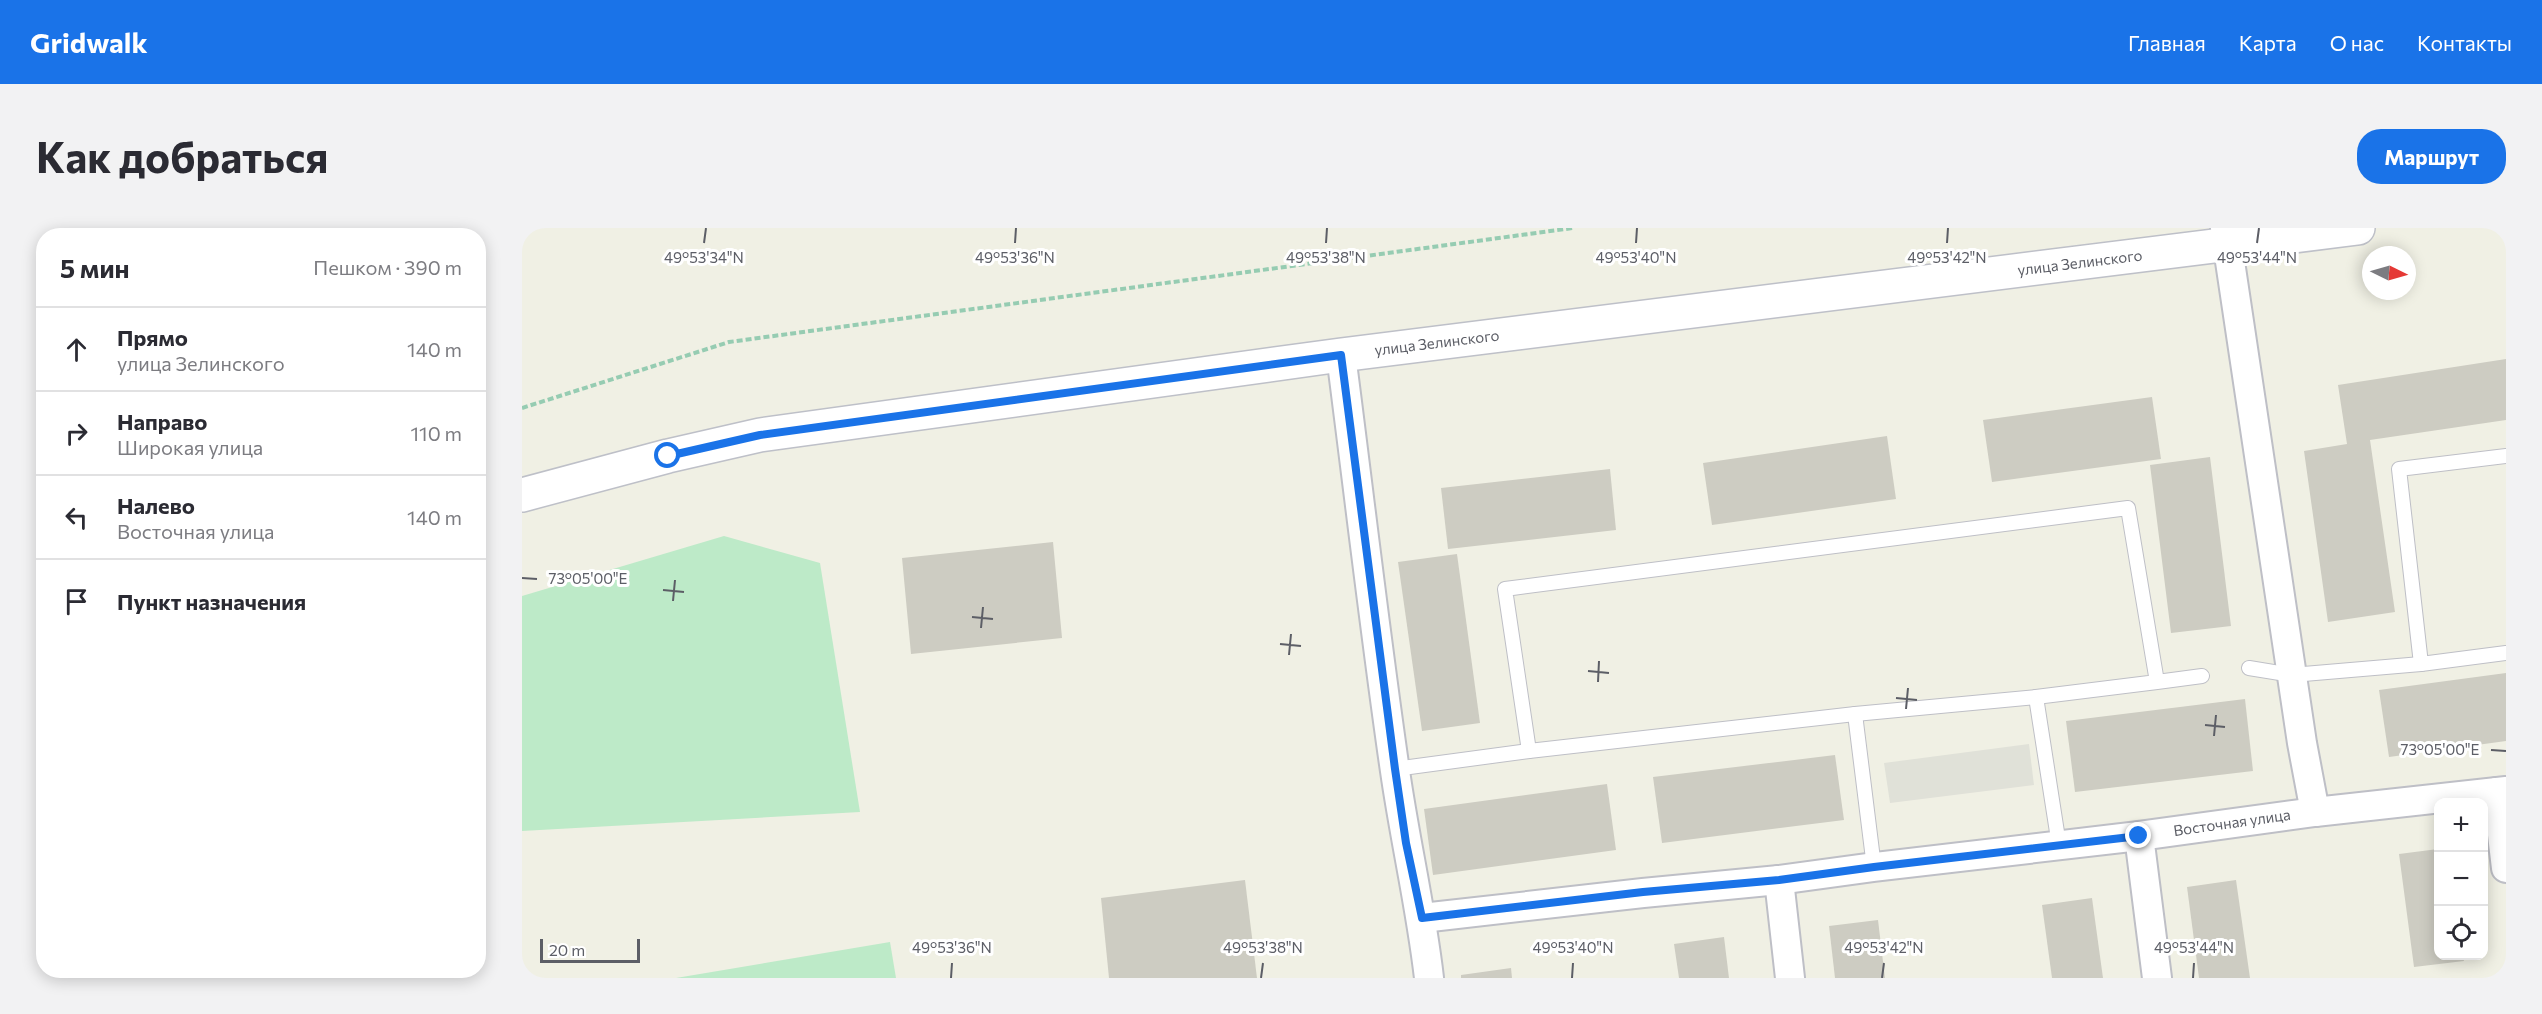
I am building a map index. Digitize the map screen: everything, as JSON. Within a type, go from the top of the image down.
[{"type":"main road","name":"улица Зелинского","points":[[522,495],[668,456],[760,435],[2227,236],[2358,228]]},
{"type":"street","points":[[2227,236],[2314,812]]},
{"type":"street","points":[[1341,355],[1395,769],[1406,843],[1422,918],[1429,978]]},
{"type":"street","points":[[2501,791],[2506,867]]},
{"type":"street","name":"Восточная улица","points":[[1422,918],[1643,892],[1779,880],[2314,812],[2501,791]]},
{"type":"street","points":[[2139,836],[2157,978]]},
{"type":"street","points":[[1779,880],[1790,978]]},
{"type":"lane","points":[[2421,664],[2399,469],[2506,456]]},
{"type":"lane","points":[[1529,751],[1506,589],[2127,508],[2157,682]]},
{"type":"lane","points":[[2249,668],[2292,675],[2421,664],[2506,653]]},
{"type":"lane","points":[[1395,769],[1529,751],[1855,714],[2036,697],[2202,676]]},
{"type":"lane","points":[[2036,697],[2059,845]]},
{"type":"lane","points":[[1855,714],[1874,867]]},
{"type":"path","points":[[522,408],[729,342],[1573,228]]},
{"type":"shaded area","points":[[2029,744],[2034,785],[1890,803],[1884,763]]},
{"type":"green space","points":[[724,536],[820,563],[860,812],[522,831],[522,596]]},
{"type":"green space","points":[[890,942],[896,978],[676,978]]},
{"type":"building","points":[[2506,359],[2506,420],[2370,440],[2395,612],[2328,622],[2304,451],[2347,444],[2338,385]]},
{"type":"building","points":[[2152,397],[2161,459],[1992,482],[1983,420]]},
{"type":"building","points":[[1887,436],[1896,499],[1712,525],[1703,463]]},
{"type":"building","points":[[2210,457],[2231,626],[2171,633],[2150,465]]},
{"type":"building","points":[[1610,469],[1616,530],[1448,549],[1441,488]]},
{"type":"building","points":[[1053,542],[1062,638],[911,654],[902,558]]},
{"type":"building","points":[[1457,554],[1480,723],[1422,731],[1398,562]]},
{"type":"building","points":[[2506,673],[2506,741],[2389,757],[2379,690]]},
{"type":"building","points":[[2245,699],[2253,771],[2075,792],[2066,721]]},
{"type":"building","points":[[1835,755],[1844,820],[1662,843],[1653,777]]},
{"type":"building","points":[[1607,784],[1616,850],[1433,875],[1424,809]]},
{"type":"building","points":[[2434,850],[2434,960],[2464,961],[2414,967],[2399,854]]},
{"type":"building","points":[[1245,880],[1257,978],[1109,978],[1101,898]]},
{"type":"building","points":[[2236,880],[2250,978],[2199,978],[2187,887]]},
{"type":"building","points":[[2092,898],[2103,978],[2052,978],[2042,905]]},
{"type":"building","points":[[1878,920],[1885,978],[1835,978],[1829,926]]},
{"type":"building","points":[[1724,937],[1729,978],[1679,978],[1674,944]]},
{"type":"building","points":[[1511,968],[1512,978],[1461,978],[1461,975]]},
{"type":"route","points":[[668,456],[760,435],[1341,355],[1395,769],[1406,843],[1422,918],[1643,892],[1779,880],[2139,836]]}]
